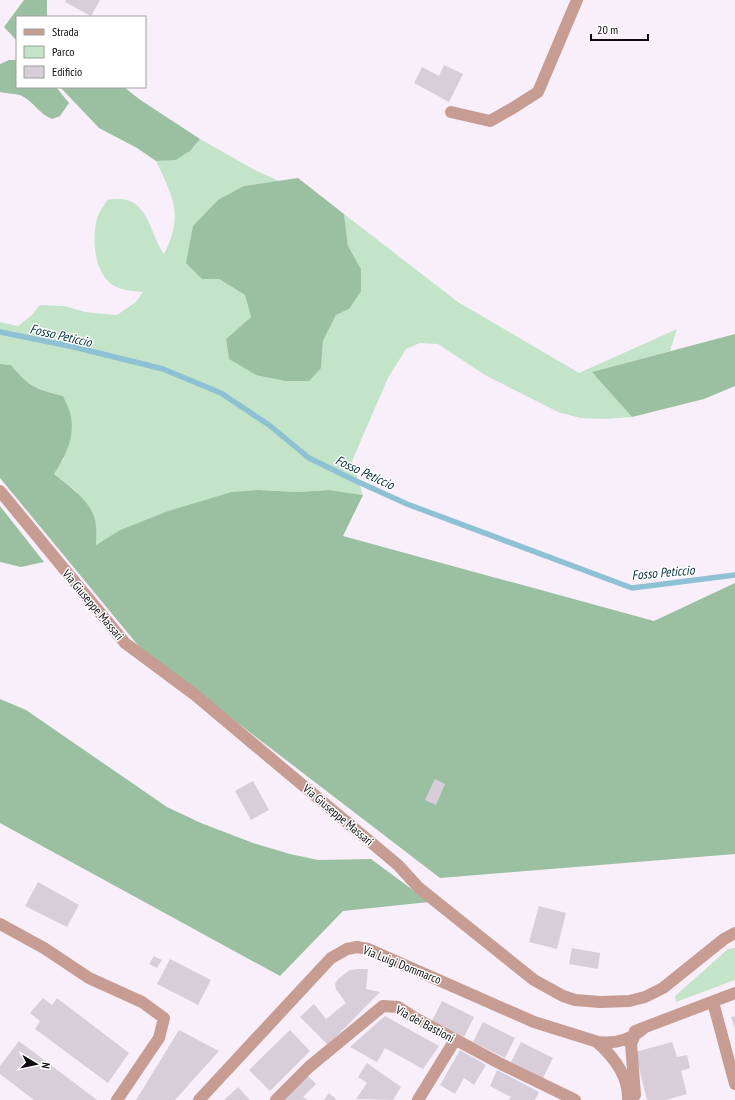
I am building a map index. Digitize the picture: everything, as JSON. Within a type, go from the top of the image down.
[{"type":"street","points":[[451,112],[490,121],[538,92],[577,0]]},
{"type":"street","name":"Via Giuseppe Massari","points":[[0,491],[125,643],[195,695],[398,865],[419,888],[534,980],[563,996],[589,1002],[623,1002],[645,997],[668,985],[729,940],[735,933]]},
{"type":"street","points":[[0,924],[44,948],[89,978],[142,1002],[164,1018],[159,1038],[117,1100]]},
{"type":"street","name":"Via Luigi Dommarco","points":[[199,1100],[331,958],[346,949],[352,948],[368,949],[555,1030],[607,1043],[634,1037],[643,1029]]},
{"type":"street","name":"Via Luigi Dommarco","points":[[592,1039],[620,1035],[643,1029],[734,993]]},
{"type":"street","points":[[713,1002],[735,1084]]},
{"type":"street","name":"Via dei Bastioni","points":[[276,1100],[308,1067],[383,1006],[398,1007],[549,1095],[575,1100]]},
{"type":"street","points":[[634,1037],[631,1044],[636,1100]]},
{"type":"street","points":[[592,1039],[612,1055],[621,1069],[627,1084],[628,1100]]},
{"type":"street","points":[[418,1100],[455,1040]]},
{"type":"green space","points":[[24,0],[47,0],[47,16],[16,16],[16,40],[4,27]]},
{"type":"green space","points":[[9,60],[16,60],[16,88],[57,88],[69,103],[60,116],[52,119],[47,117],[30,101],[22,96],[0,92],[0,64]]},
{"type":"green space","points":[[61,88],[125,88],[139,99],[200,139],[190,151],[176,160],[156,161],[137,148],[99,128]]},
{"type":"green space","points":[[200,139],[253,169],[279,181],[244,186],[202,279],[219,279],[245,295],[251,317],[226,339],[229,359],[321,368],[323,341],[336,315],[349,309],[361,269],[348,246],[344,214],[458,302],[579,373],[677,329],[670,351],[593,372],[632,417],[603,419],[580,418],[558,412],[485,375],[438,344],[420,343],[406,349],[388,378],[352,461],[363,495],[329,490],[297,492],[259,490],[168,511],[120,530],[96,545],[95,520],[75,490],[54,474],[64,459],[63,396],[34,386],[23,378],[11,365],[0,364],[0,322],[18,326],[32,315],[40,305],[65,306],[85,312],[117,315],[136,302],[143,292],[124,290],[111,284],[103,275],[95,252],[95,227],[98,217],[107,200],[121,199],[131,202],[139,207],[145,215],[164,254],[174,228],[175,217],[171,196],[156,161],[177,158],[186,154]]},
{"type":"green space","points":[[298,178],[344,214],[348,246],[361,269],[361,291],[349,309],[336,315],[323,341],[321,368],[309,381],[285,381],[256,375],[229,359],[226,339],[251,317],[245,295],[219,279],[202,279],[186,263],[193,226],[218,200],[244,186]]},
{"type":"green space","points":[[735,334],[735,386],[704,399],[632,417],[592,372]]},
{"type":"green space","points":[[0,364],[11,365],[28,383],[39,389],[63,396],[69,409],[72,432],[62,461],[54,474],[78,494],[89,506],[96,523],[96,545],[120,530],[168,511],[232,492],[259,490],[297,492],[329,490],[363,495],[343,536],[654,621],[735,583],[735,854],[440,878],[141,649],[0,478]]},
{"type":"green space","points":[[0,506],[44,562],[21,567],[0,562]]},
{"type":"green space","points":[[0,699],[26,710],[167,807],[201,823],[253,843],[290,854],[318,860],[371,859],[429,902],[343,911],[280,976],[0,823]]},
{"type":"green space","points":[[735,948],[735,980],[676,1002],[675,996],[728,949]]},
{"type":"building","points":[[66,0],[100,0],[91,16],[65,2]]},
{"type":"building","points":[[444,65],[463,74],[449,102],[414,83],[422,67],[439,76]]},
{"type":"building","points":[[435,779],[445,784],[436,805],[425,800]]},
{"type":"building","points":[[253,781],[269,810],[251,820],[235,791]]},
{"type":"building","points":[[38,882],[79,905],[67,927],[25,906]]},
{"type":"building","points":[[539,906],[566,913],[557,949],[529,942]]},
{"type":"building","points":[[572,948],[600,953],[598,969],[569,964]]},
{"type":"building","points":[[154,956],[162,960],[157,968],[149,964]]},
{"type":"building","points":[[170,959],[211,980],[198,1005],[157,984]]},
{"type":"building","points":[[368,969],[366,989],[380,992],[328,1045],[300,1017],[314,1004],[326,1019],[346,1003],[336,989],[335,984],[338,979],[350,970]]},
{"type":"building","points":[[43,998],[52,1005],[57,998],[129,1053],[108,1083],[35,1029],[40,1021],[30,1013]]},
{"type":"building","points":[[442,1001],[474,1017],[464,1037],[432,1021]]},
{"type":"building","points":[[385,1016],[439,1046],[423,1069],[385,1048],[377,1062],[350,1047]]},
{"type":"building","points":[[735,1016],[735,1029],[731,1017]]},
{"type":"building","points":[[483,1022],[515,1038],[505,1058],[473,1042]]},
{"type":"building","points":[[179,1030],[219,1051],[175,1100],[136,1100]]},
{"type":"building","points":[[290,1030],[310,1051],[270,1091],[249,1070]]},
{"type":"building","points":[[19,1041],[97,1100],[34,1100],[0,1074],[0,1066]]},
{"type":"building","points":[[521,1042],[553,1058],[543,1078],[511,1062]]},
{"type":"building","points":[[672,1042],[677,1057],[687,1055],[690,1068],[681,1071],[687,1094],[666,1100],[647,1100],[635,1052]]},
{"type":"building","points":[[460,1050],[486,1065],[474,1085],[464,1078],[455,1094],[440,1085]]},
{"type":"building","points":[[367,1063],[401,1087],[393,1100],[356,1099],[367,1083],[358,1077]]},
{"type":"building","points":[[497,1070],[539,1092],[535,1100],[509,1100],[511,1097],[490,1086]]},
{"type":"building","points":[[308,1076],[316,1084],[303,1097],[308,1100],[283,1100]]},
{"type":"building","points":[[238,1087],[250,1100],[224,1100]]},
{"type":"building","points":[[329,1093],[336,1099],[335,1100],[324,1100]]},
{"type":"waterway","name":"Fosso Peticcio","points":[[0,332],[74,347],[163,369],[221,393],[269,425],[309,458],[354,480],[407,504],[632,588],[735,575]]}]
